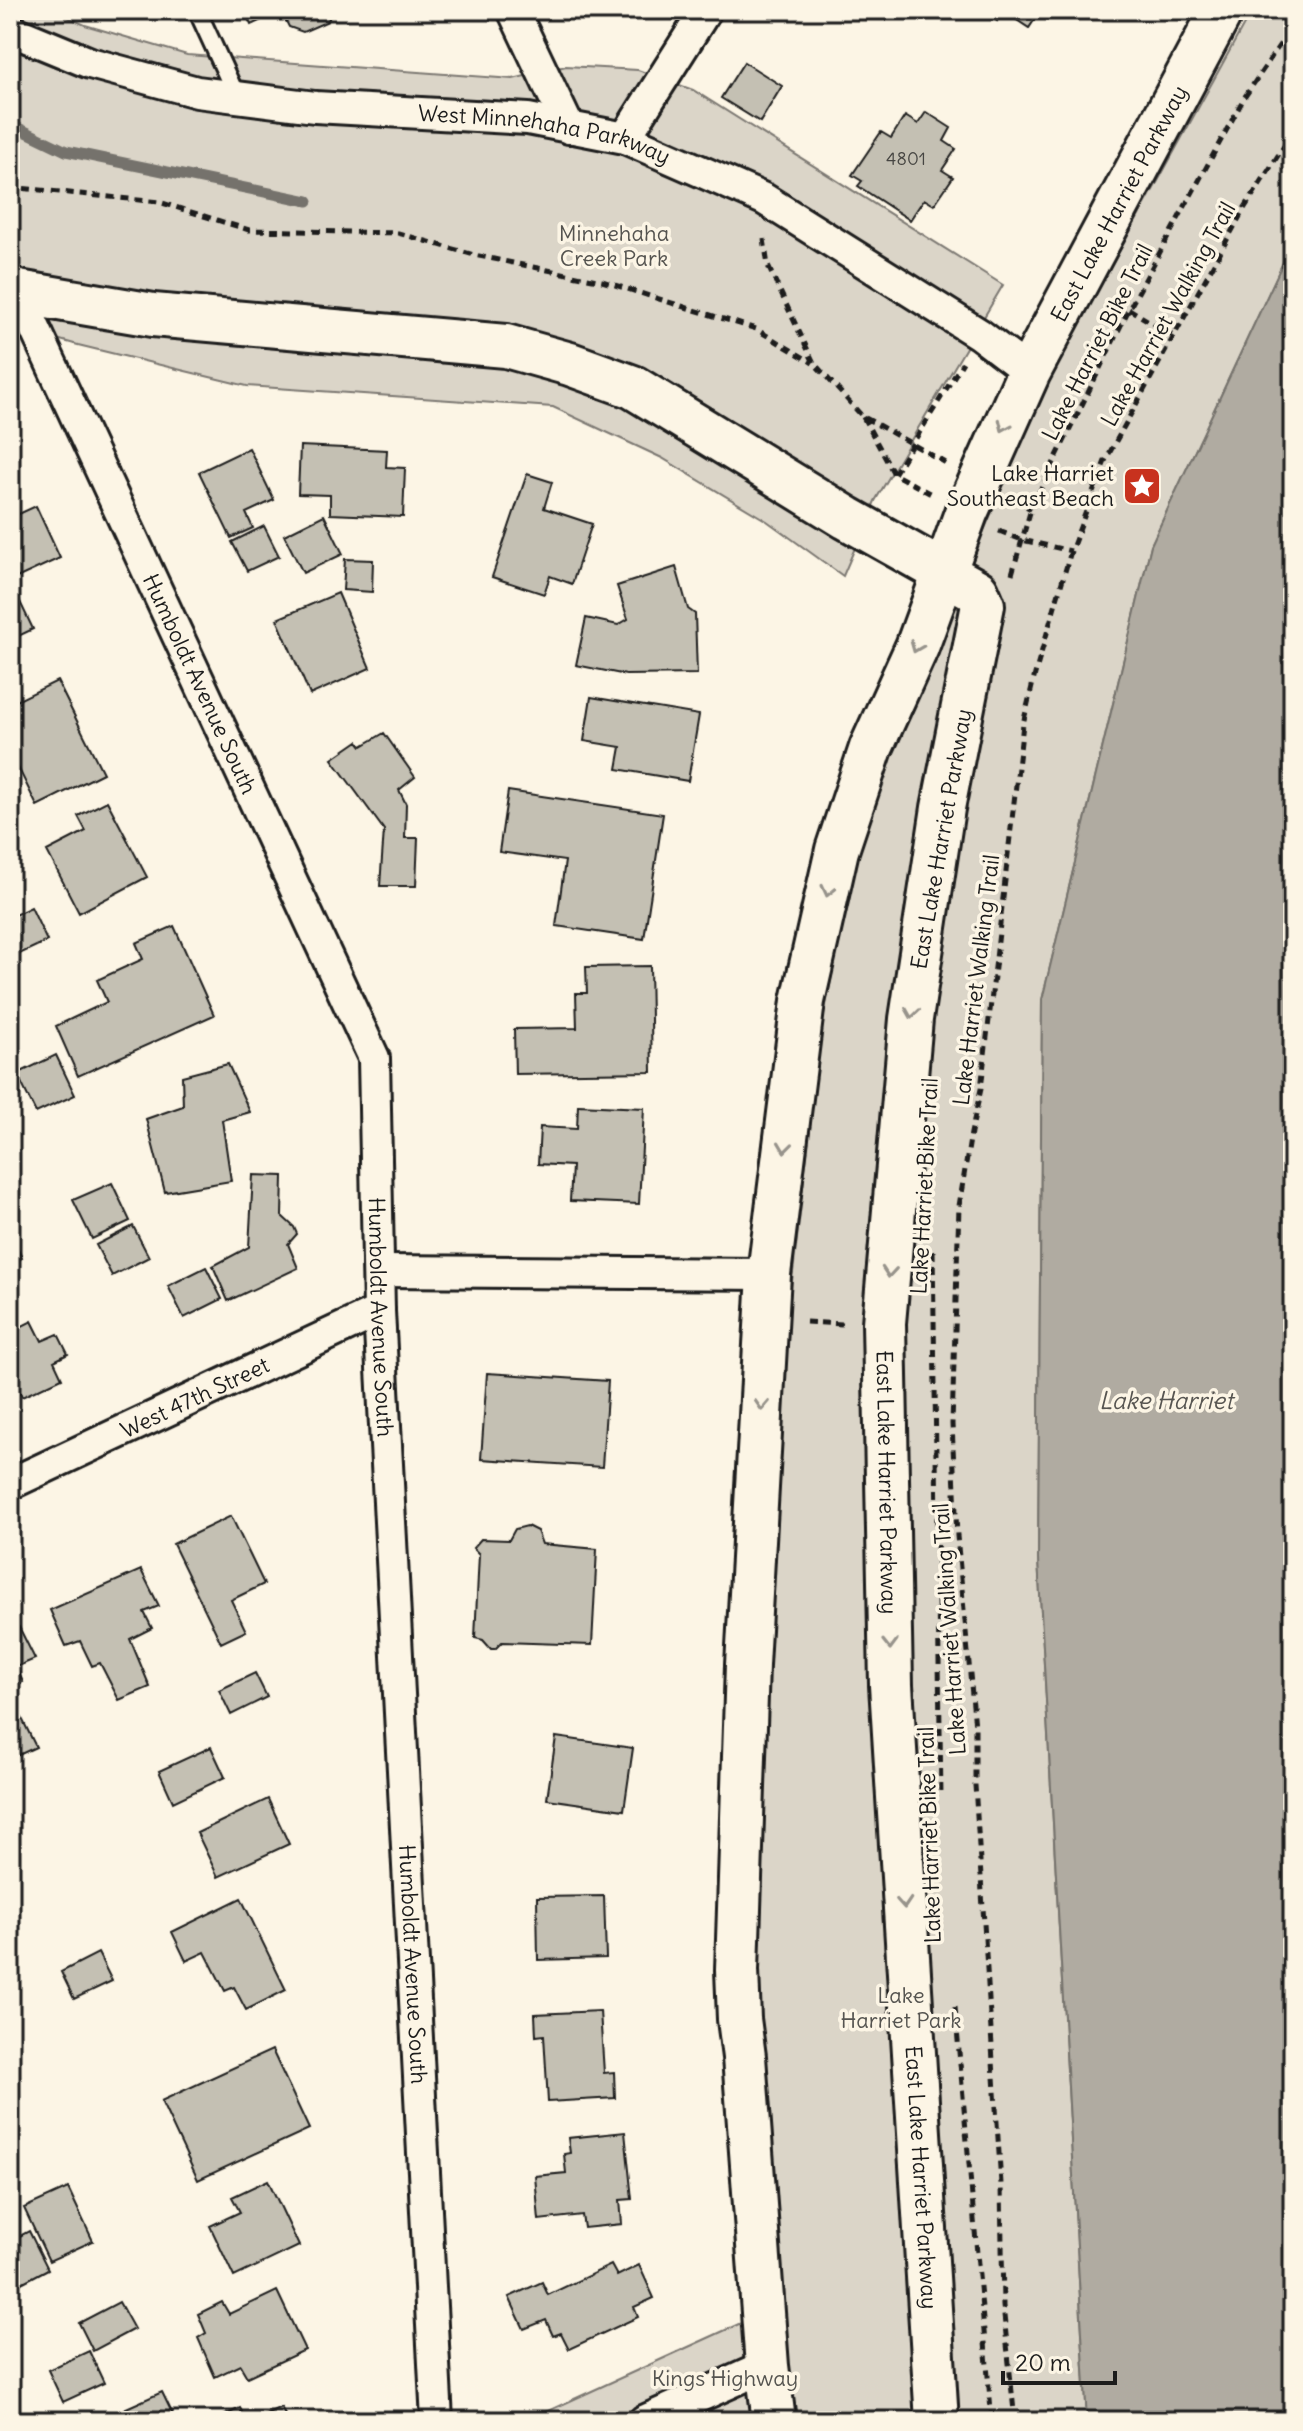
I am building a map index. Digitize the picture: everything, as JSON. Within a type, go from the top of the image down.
[{"type":"street","points":[[513,10],[569,128]]},
{"type":"street","points":[[625,138],[706,10]]},
{"type":"street","name":"East Lake Harriet Parkway","points":[[774,2421],[767,2366],[737,1970],[747,1665],[769,1274],[803,1001],[837,850],[871,748],[917,647],[966,513],[1029,372],[1222,10]]},
{"type":"street","name":"West Minnehaha Parkway","points":[[10,30],[90,63],[197,92],[315,107],[528,119],[625,138],[764,199],[979,334],[1029,372]]},
{"type":"street","points":[[14,290],[153,315],[506,346],[570,364],[633,387],[942,573]]},
{"type":"street","name":"Humboldt Avenue South","points":[[14,290],[374,1058],[379,1311],[437,2421]]},
{"type":"street","name":"East Lake Harriet Parkway","points":[[937,2421],[891,1685],[884,1323],[911,1019],[943,808],[983,605],[977,591],[942,573]]},
{"type":"street","points":[[380,1271],[769,1274]]},
{"type":"street","name":"West 47th Street","points":[[10,1484],[379,1311]]},
{"type":"street","points":[[644,2421],[767,2366]]},
{"type":"lane","points":[[197,10],[237,97]]},
{"type":"path","name":"Lake Harriet Bike Trail","points":[[1010,589],[1031,509],[1129,309],[1244,98],[1293,25]]},
{"type":"path","name":"Lake Harriet Walking Trail","points":[[1015,2421],[1003,2306],[1001,2184],[975,1785],[975,1727],[953,1473],[953,1348],[959,1206],[981,1089],[1023,724],[1071,551],[1105,461],[1244,209],[1293,132]]},
{"type":"path","points":[[10,187],[159,202],[249,230],[398,233],[474,255],[602,281],[756,329],[814,363]]},
{"type":"path","points":[[761,229],[768,266],[814,363],[862,416],[894,474],[940,499]]},
{"type":"path","points":[[1129,309],[1175,337]]},
{"type":"path","points":[[894,474],[968,353]]},
{"type":"path","points":[[862,416],[951,466]]},
{"type":"path","points":[[987,526],[1022,540],[1071,551]]},
{"type":"path","name":"Lake Harriet Bike Trail","points":[[933,1245],[941,1800]]},
{"type":"path","points":[[954,2002],[992,2421]]},
{"type":"green space","name":"Minnehaha Creek Park","points":[[10,10],[53,10],[85,25],[187,55],[513,79],[566,66],[638,70],[693,90],[1003,285],[875,501],[843,576],[767,521],[662,458],[553,407],[247,386],[10,326]]},
{"type":"green space","name":"Lake Harriet Park","points":[[1252,10],[1293,10],[1293,241],[1151,545],[1042,1000],[1038,1559],[1087,2421],[526,2421],[763,2313],[747,1665],[822,1025],[852,875],[885,771],[1048,381]]},
{"type":"water","name":"Lake Harriet","points":[[1293,241],[1293,2421],[1087,2421],[1038,1559],[1042,1000],[1151,545]]},
{"type":"building","points":[[244,10],[332,10],[328,21],[303,32],[289,27],[281,11],[251,25]]},
{"type":"building","points":[[981,10],[1041,10],[1029,28],[1003,11],[997,21]]},
{"type":"building","points":[[744,62],[782,86],[760,122],[721,98]]},
{"type":"building","points":[[926,112],[951,128],[944,141],[956,149],[942,170],[953,177],[934,205],[924,199],[910,220],[858,186],[862,181],[852,175],[881,132],[891,138],[905,116],[918,124]]},
{"type":"building","points":[[300,446],[387,450],[386,467],[405,468],[403,517],[330,514],[330,495],[298,494]]},
{"type":"building","points":[[249,448],[274,500],[246,513],[253,528],[231,538],[199,472]]},
{"type":"building","points":[[527,474],[552,482],[544,508],[592,524],[572,584],[550,576],[544,594],[492,577]]},
{"type":"building","points":[[36,506],[60,558],[10,581],[10,518]]},
{"type":"building","points":[[324,515],[343,554],[303,573],[284,535]]},
{"type":"building","points":[[264,526],[279,556],[247,571],[232,542]]},
{"type":"building","points":[[345,559],[373,560],[372,592],[343,590]]},
{"type":"building","points":[[676,567],[688,609],[695,614],[697,674],[626,675],[576,665],[586,618],[618,625],[628,619],[617,586]]},
{"type":"building","points":[[10,581],[33,629],[10,640]]},
{"type":"building","points":[[338,593],[370,668],[310,695],[277,619]]},
{"type":"building","points":[[57,681],[103,773],[37,806],[10,751],[10,704]]},
{"type":"building","points":[[591,697],[699,715],[688,781],[617,769],[621,747],[584,741]]},
{"type":"building","points":[[384,733],[415,777],[399,790],[406,804],[405,838],[418,838],[416,886],[380,886],[384,830],[332,759],[358,741],[362,746]]},
{"type":"building","points":[[508,791],[663,814],[644,939],[556,926],[565,861],[499,852]]},
{"type":"building","points":[[107,801],[147,877],[79,913],[47,851],[86,831],[78,816]]},
{"type":"building","points":[[31,907],[47,941],[11,958],[10,917]]},
{"type":"building","points":[[174,926],[214,1015],[78,1076],[56,1026],[107,1002],[97,980],[143,959],[136,943]]},
{"type":"building","points":[[650,966],[652,1072],[515,1074],[514,1029],[577,1028],[576,993],[587,993],[586,967]]},
{"type":"building","points":[[56,1055],[75,1095],[36,1113],[17,1074]]},
{"type":"building","points":[[228,1064],[250,1112],[222,1120],[231,1181],[165,1192],[146,1119],[183,1106],[182,1076]]},
{"type":"building","points":[[578,1105],[644,1108],[639,1204],[570,1201],[572,1166],[538,1164],[540,1127],[577,1129]]},
{"type":"building","points":[[253,1175],[283,1176],[282,1216],[297,1234],[288,1244],[298,1268],[228,1301],[213,1266],[249,1247]]},
{"type":"building","points":[[112,1183],[130,1221],[92,1239],[73,1200]]},
{"type":"building","points":[[133,1226],[149,1257],[112,1276],[96,1245]]},
{"type":"building","points":[[10,1233],[22,1258],[10,1264]]},
{"type":"building","points":[[206,1267],[222,1299],[184,1318],[168,1286]]},
{"type":"building","points":[[32,1321],[42,1341],[58,1334],[68,1354],[54,1361],[62,1378],[22,1397],[10,1374],[10,1332]]},
{"type":"building","points":[[487,1373],[608,1381],[602,1467],[481,1459]]},
{"type":"building","points":[[231,1516],[264,1584],[231,1600],[246,1631],[221,1643],[173,1544]]},
{"type":"building","points":[[527,1526],[537,1531],[542,1544],[597,1549],[592,1645],[502,1642],[491,1649],[483,1640],[475,1638],[479,1554],[473,1548],[481,1539],[509,1540],[515,1529]]},
{"type":"building","points":[[141,1570],[159,1606],[144,1612],[152,1628],[130,1639],[150,1687],[119,1700],[100,1663],[92,1666],[80,1641],[66,1646],[50,1610]]},
{"type":"building","points":[[19,1627],[35,1659],[16,1667],[23,1682],[10,1688],[10,1631]]},
{"type":"building","points":[[255,1673],[267,1697],[231,1715],[219,1690]]},
{"type":"building","points":[[10,1694],[36,1747],[10,1759]]},
{"type":"building","points":[[556,1737],[633,1748],[624,1810],[547,1799]]},
{"type":"building","points":[[211,1747],[225,1777],[173,1802],[159,1771]]},
{"type":"building","points":[[268,1799],[289,1844],[218,1877],[197,1833]]},
{"type":"building","points":[[604,1896],[606,1958],[538,1960],[537,1897]]},
{"type":"building","points":[[241,1898],[286,1990],[246,2010],[234,1987],[225,1991],[205,1952],[186,1961],[172,1932]]},
{"type":"building","points":[[98,1953],[112,1981],[74,1999],[61,1972]]},
{"type":"building","points":[[600,2011],[604,2073],[614,2072],[615,2098],[548,2102],[544,2035],[536,2036],[535,2014]]},
{"type":"building","points":[[272,2050],[309,2129],[198,2180],[161,2101]]},
{"type":"building","points":[[625,2132],[632,2199],[620,2200],[622,2224],[584,2228],[582,2215],[539,2220],[535,2176],[566,2173],[564,2154],[570,2153],[568,2138]]},
{"type":"building","points":[[268,2180],[299,2246],[234,2277],[210,2226],[240,2212],[232,2197]]},
{"type":"building","points":[[68,2188],[93,2241],[49,2261],[24,2208]]},
{"type":"building","points":[[29,2231],[48,2269],[10,2289],[10,2241]]},
{"type":"building","points":[[611,2265],[617,2276],[639,2265],[654,2298],[634,2307],[638,2317],[569,2349],[561,2333],[553,2336],[546,2320],[524,2329],[509,2297],[542,2282],[548,2295]]},
{"type":"building","points":[[277,2291],[305,2350],[247,2377],[240,2365],[215,2377],[198,2338],[206,2333],[198,2314],[222,2302],[229,2314]]},
{"type":"building","points":[[119,2302],[134,2329],[93,2351],[79,2323]]},
{"type":"building","points":[[89,2351],[104,2383],[63,2402],[48,2370]]},
{"type":"building","points":[[162,2392],[176,2421],[130,2421],[124,2409]]},
{"type":"building","points":[[281,2407],[288,2421],[250,2421]]},
{"type":"building","points":[[240,2408],[247,2421],[213,2421]]},
{"type":"waterway","points":[[10,124],[66,151],[308,201]]},
{"type":"place","name":"Lake Harriet Southeast Beach","points":[[1142,486]]},
{"type":"park label","name":"Kings Highway","points":[[725,2378]]}]
